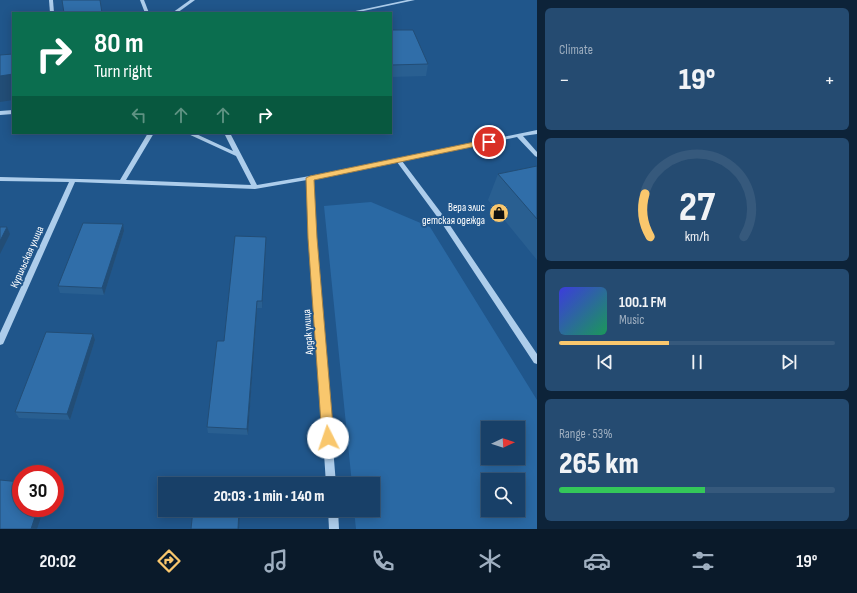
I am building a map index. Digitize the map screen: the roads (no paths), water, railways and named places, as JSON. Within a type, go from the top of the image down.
[{"type":"street","points":[[51,0],[52,12]]},
{"type":"street","points":[[142,0],[148,12]]},
{"type":"street","points":[[175,12],[193,0]]},
{"type":"street","points":[[353,12],[413,0]]},
{"type":"street","points":[[0,113],[12,112]]},
{"type":"street","points":[[0,179],[73,180],[255,187],[310,178],[537,132]]},
{"type":"street","points":[[122,182],[151,134]]},
{"type":"street","points":[[191,134],[238,155]]},
{"type":"street","points":[[228,134],[255,187]]},
{"type":"street","points":[[519,136],[537,155]]},
{"type":"street","points":[[399,160],[443,220],[537,361]]},
{"type":"street","name":"Ардак улица","points":[[310,178],[330,477]]},
{"type":"street","name":"Курильская улица","points":[[0,342],[73,180]]},
{"type":"street","points":[[333,517],[334,529]]},
{"type":"place","name":"Вера элис детская одежда","points":[[499,213]]}]
